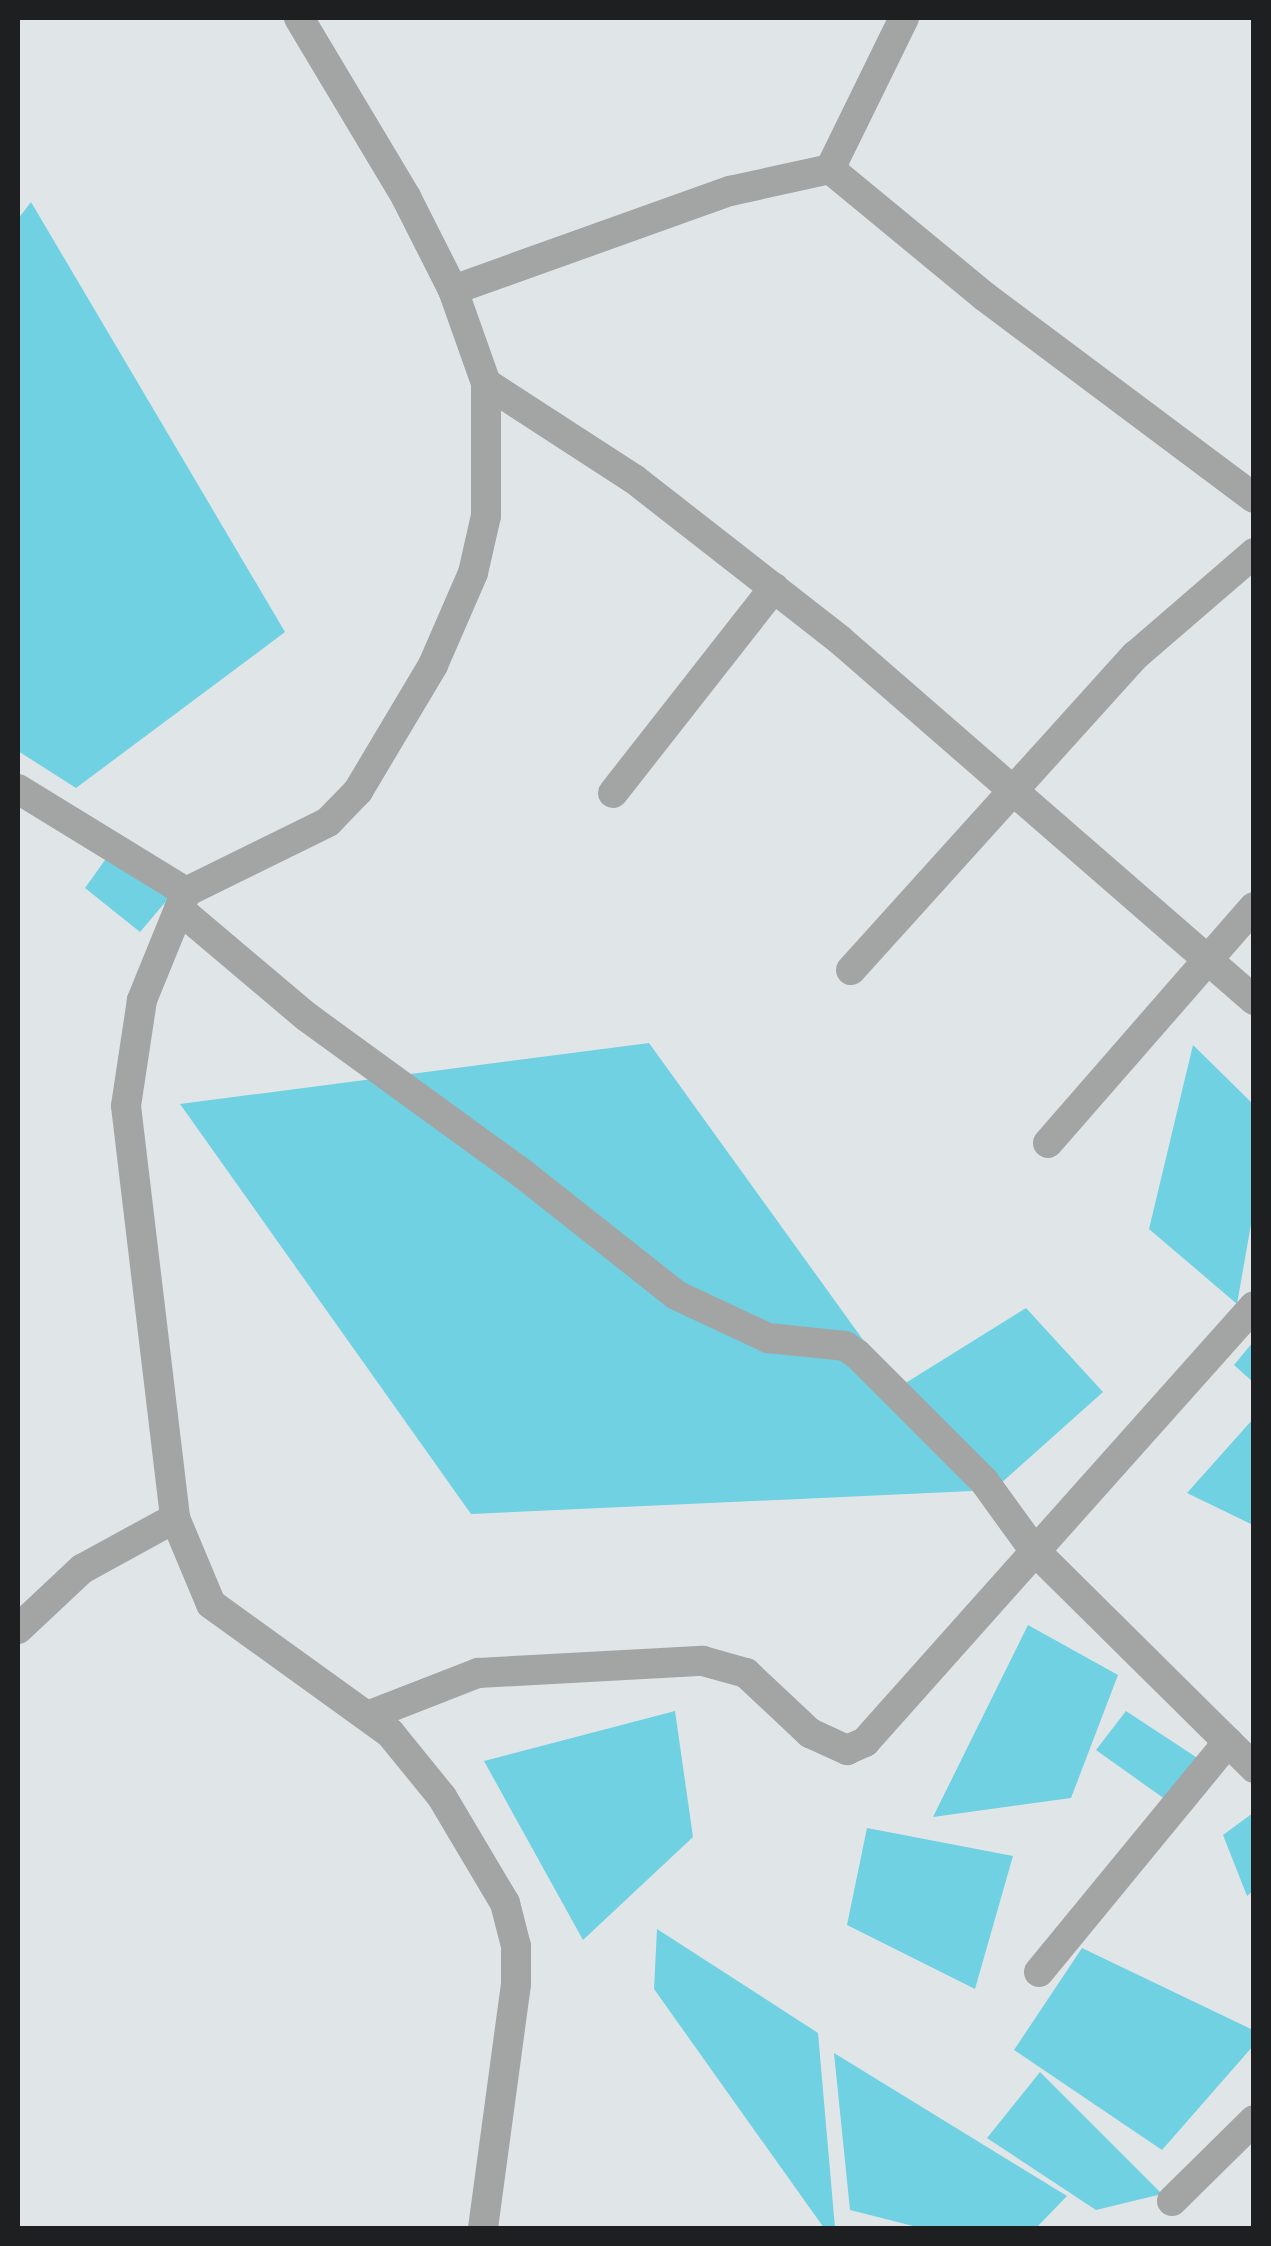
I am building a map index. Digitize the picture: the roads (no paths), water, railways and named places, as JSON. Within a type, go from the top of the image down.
[{"type":"street","points":[[299,18],[367,127],[453,290],[486,383],[486,516],[472,572],[433,665],[377,760],[328,822],[182,900],[142,1000],[126,1106],[175,1518],[211,1604],[233,1626],[370,1715],[453,1814],[505,1904],[516,1946],[483,2228]]},
{"type":"street","points":[[830,169],[904,18]]},
{"type":"street","points":[[453,290],[730,191],[830,169]]},
{"type":"street","points":[[830,169],[984,296],[1254,498]]},
{"type":"street","points":[[486,383],[634,480],[774,588],[1254,1000]]},
{"type":"street","points":[[851,970],[1136,655],[1254,553]]},
{"type":"street","points":[[613,794],[774,588]]},
{"type":"street","points":[[18,789],[182,900],[307,1017],[523,1174],[676,1296],[768,1338],[845,1346],[857,1354],[984,1481],[1034,1550],[1254,1768]]},
{"type":"street","points":[[1048,1143],[1254,907]]},
{"type":"street","points":[[370,1715],[478,1673],[703,1661],[746,1673],[810,1733],[847,1750],[865,1742],[1254,1306]]},
{"type":"street","points":[[18,1629],[82,1569],[175,1518]]},
{"type":"street","points":[[1038,1972],[1228,1742]]},
{"type":"street","points":[[1172,2201],[1254,2120]]}]
